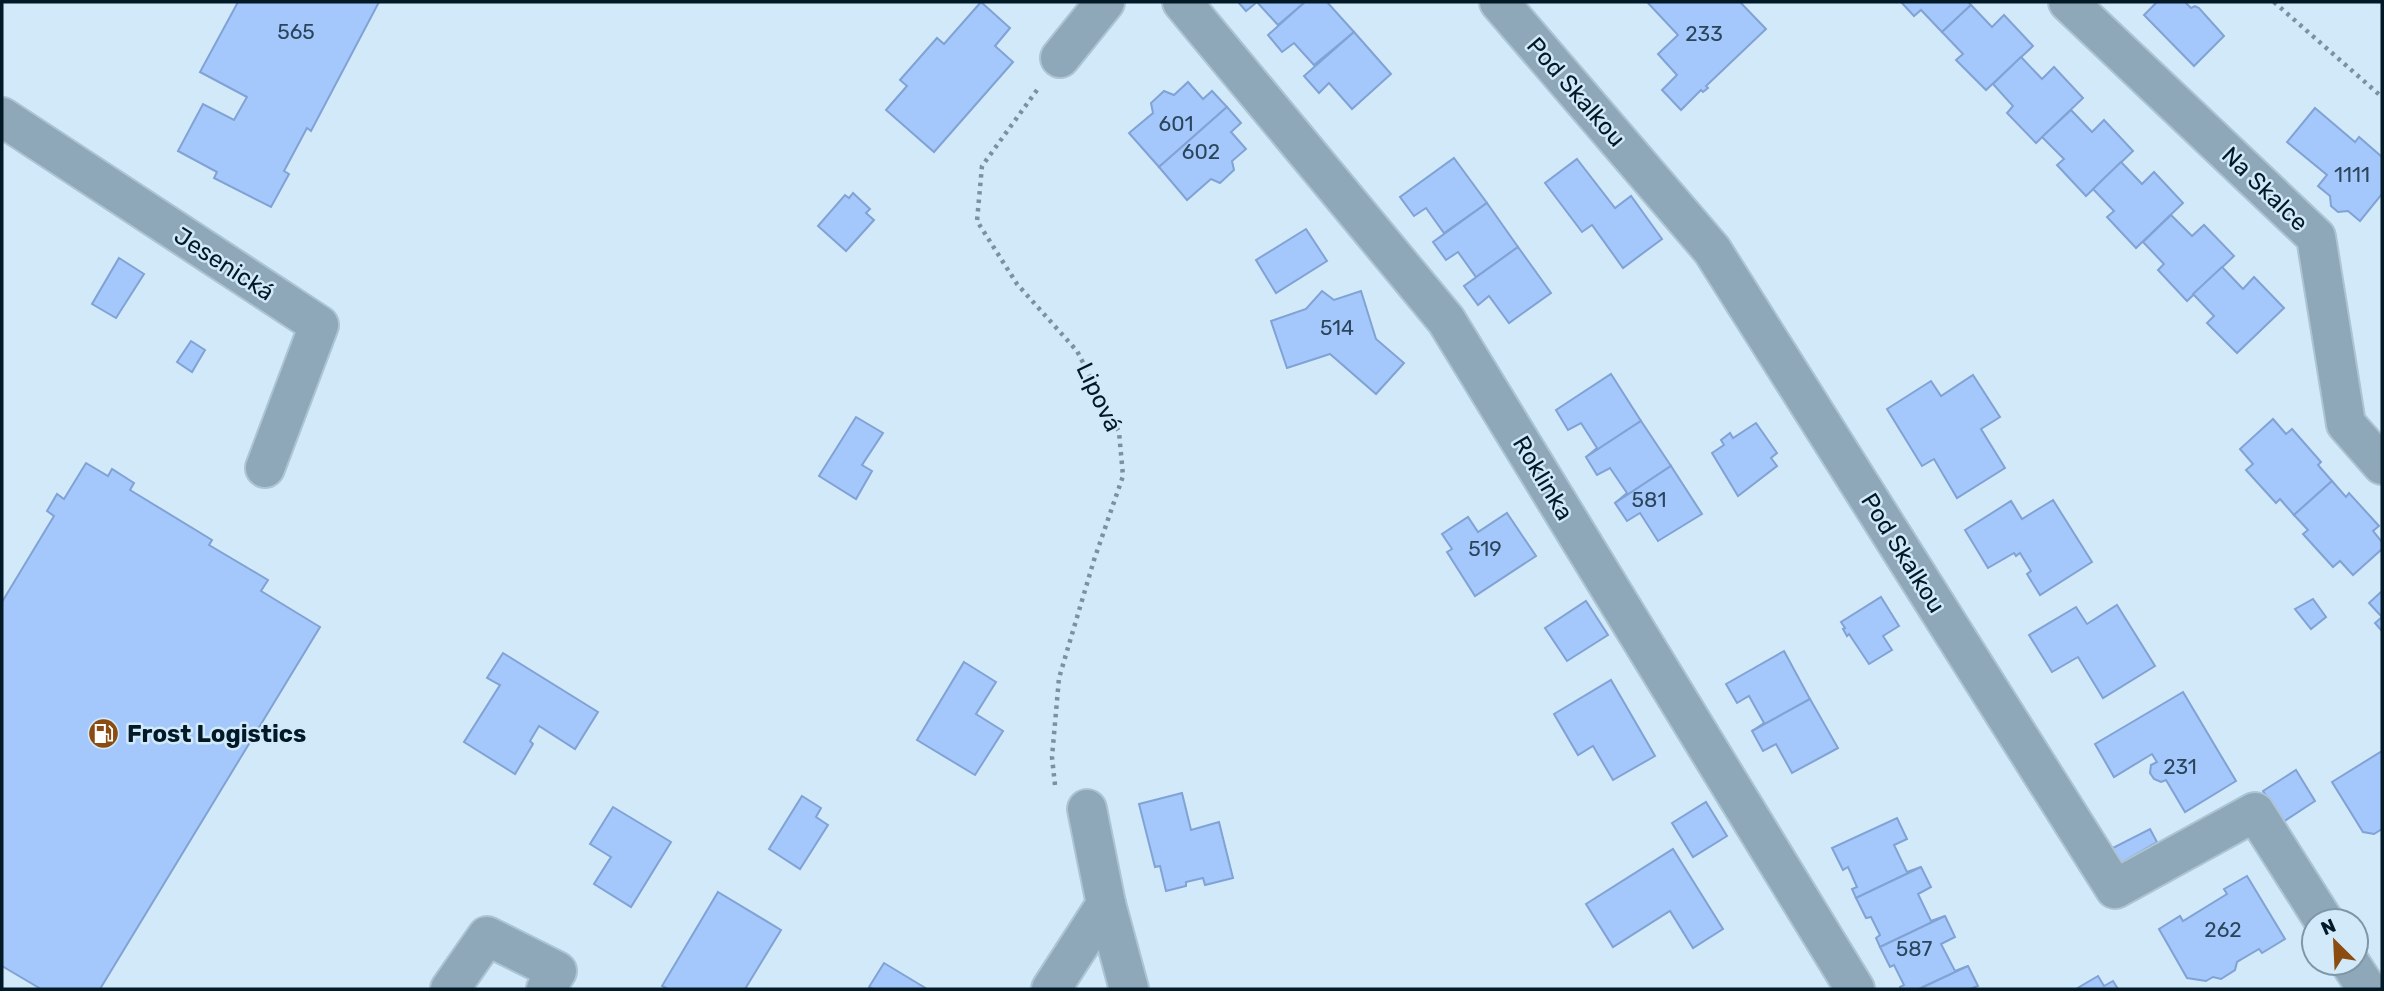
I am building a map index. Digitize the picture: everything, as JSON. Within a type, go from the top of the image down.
[{"type":"street","points":[[1060,58],[1105,2]]},
{"type":"street","name":"Roklinka","points":[[1182,2],[1446,320],[1855,989]]},
{"type":"street","name":"Pod Skalkou","points":[[1499,2],[1712,250],[2115,888],[2255,812],[2315,907]]},
{"type":"street","name":"Na Skalce","points":[[2068,2],[2316,237],[2346,424],[2382,466]]},
{"type":"street","name":"Jesenická","points":[[2,117],[319,325],[265,468]]},
{"type":"street","points":[[1071,800],[1107,904],[1129,989]]},
{"type":"street","points":[[1051,989],[1107,904]]},
{"type":"street","points":[[450,989],[487,936],[557,971],[546,989]]},
{"type":"path","points":[[2274,2],[2382,97]]},
{"type":"path","name":"Lipová","points":[[1060,58],[982,166],[976,221],[1017,284],[1077,351],[1119,432],[1123,476],[1094,560],[1059,678],[1052,757],[1071,800]]},
{"type":"building","points":[[238,2],[379,2],[311,131],[307,128],[284,171],[289,174],[271,207],[214,178],[217,172],[178,151],[203,104],[234,120],[247,97],[200,72]]},
{"type":"building","points":[[981,2],[1010,28],[995,46],[1013,62],[934,152],[886,110],[907,86],[900,80],[937,38],[944,44]]},
{"type":"building","points":[[1238,2],[1257,2],[1246,11]]},
{"type":"building","points":[[1257,2],[1305,2],[1278,25]]},
{"type":"building","points":[[1305,2],[1327,2],[1354,32],[1314,65],[1294,43],[1282,52],[1268,35]]},
{"type":"building","points":[[1647,2],[1740,2],[1766,29],[1706,86],[1708,88],[1703,92],[1701,90],[1681,110],[1662,90],[1677,75],[1658,54],[1678,35]]},
{"type":"building","points":[[1901,2],[1968,2],[1971,5],[1942,32],[1921,10],[1914,16]]},
{"type":"building","points":[[2157,2],[2185,2],[2191,8],[2199,8],[2224,36],[2194,66],[2144,15]]},
{"type":"building","points":[[1971,5],[1992,27],[2004,15],[2033,46],[1986,90],[1956,60],[1963,54],[1942,32]]},
{"type":"building","points":[[1354,32],[1391,74],[1352,109],[1329,83],[1319,93],[1304,76]]},
{"type":"building","points":[[2021,57],[2042,79],[2054,67],[2083,98],[2036,143],[2007,113],[2013,106],[1993,84]]},
{"type":"building","points":[[1188,82],[1203,99],[1212,91],[1227,107],[1159,167],[1129,133],[1153,113],[1151,103],[1164,91],[1174,95]]},
{"type":"building","points":[[1227,107],[1241,123],[1231,132],[1246,149],[1232,161],[1234,170],[1220,183],[1211,179],[1187,200],[1159,167]]},
{"type":"building","points":[[2315,108],[2355,142],[2359,137],[2382,157],[2382,194],[2360,221],[2348,211],[2338,212],[2331,206],[2330,196],[2318,186],[2327,175],[2287,142]]},
{"type":"building","points":[[2071,110],[2092,132],[2104,120],[2133,151],[2086,196],[2057,165],[2064,159],[2042,137]]},
{"type":"building","points":[[1454,158],[1487,203],[1444,233],[1426,208],[1414,216],[1400,197]]},
{"type":"building","points":[[1577,159],[1615,208],[1631,196],[1662,239],[1623,268],[1592,225],[1582,232],[1545,183]]},
{"type":"building","points":[[2121,162],[2142,184],[2154,172],[2183,203],[2136,248],[2107,217],[2114,211],[2093,189]]},
{"type":"building","points":[[853,193],[870,209],[866,213],[874,220],[846,251],[818,226],[845,195],[849,198]]},
{"type":"building","points":[[1487,203],[1518,247],[1476,277],[1458,252],[1446,260],[1433,242]]},
{"type":"building","points":[[2171,215],[2192,236],[2204,225],[2234,256],[2187,301],[2158,270],[2164,264],[2143,242]]},
{"type":"building","points":[[1306,229],[1327,261],[1276,293],[1256,260]]},
{"type":"building","points":[[1518,247],[1551,293],[1509,323],[1489,296],[1478,305],[1464,286]]},
{"type":"building","points":[[119,258],[144,274],[116,318],[92,304]]},
{"type":"building","points":[[2222,267],[2243,289],[2254,277],[2284,308],[2237,353],[2207,323],[2214,316],[2193,294]]},
{"type":"building","points":[[1322,291],[1334,300],[1361,291],[1376,339],[1404,363],[1376,394],[1330,354],[1287,368],[1271,321],[1306,309]]},
{"type":"building","points":[[191,341],[205,350],[192,372],[177,362]]},
{"type":"building","points":[[1611,374],[1641,421],[1586,457],[1597,448],[1581,423],[1568,430],[1556,410]]},
{"type":"building","points":[[1973,375],[2000,417],[1981,429],[2005,468],[1957,498],[1934,459],[1922,466],[1887,409],[1931,381],[1941,396]]},
{"type":"building","points":[[856,417],[883,433],[862,465],[872,471],[856,499],[819,476]]},
{"type":"building","points":[[2273,419],[2286,434],[2292,429],[2321,462],[2318,465],[2332,481],[2294,515],[2280,499],[2276,503],[2246,470],[2253,464],[2240,449]]},
{"type":"building","points":[[1641,421],[1671,466],[1615,503],[1627,493],[1610,468],[1597,475],[1586,457]]},
{"type":"building","points":[[1756,423],[1777,453],[1771,458],[1777,466],[1738,496],[1712,453],[1724,445],[1721,440],[1730,433],[1733,438]]},
{"type":"building","points":[[86,463],[108,476],[112,469],[134,483],[130,490],[212,540],[209,545],[268,580],[261,591],[320,627],[100,989],[41,989],[2,966],[2,602],[54,516],[47,511],[57,494],[64,499]]},
{"type":"building","points":[[1671,466],[1702,514],[1658,541],[1640,513],[1627,521],[1615,503]]},
{"type":"building","points":[[2332,481],[2346,497],[2349,493],[2379,526],[2373,531],[2382,542],[2382,549],[2353,575],[2340,561],[2333,567],[2303,534],[2308,530],[2294,515]]},
{"type":"building","points":[[2053,500],[2092,562],[2040,595],[2027,574],[2031,571],[2020,553],[2016,556],[2014,553],[1988,568],[1965,530],[2011,501],[2022,519]]},
{"type":"building","points":[[1507,513],[1536,556],[1475,596],[1447,552],[1452,549],[1442,534],[1468,517],[1478,532]]},
{"type":"building","points":[[2382,591],[2382,617],[2369,603]]},
{"type":"building","points":[[1881,597],[1899,626],[1883,636],[1892,650],[1869,664],[1849,634],[1847,636],[1841,622]]},
{"type":"building","points":[[2313,599],[2326,617],[2311,629],[2295,609]]},
{"type":"building","points":[[1586,601],[1608,635],[1567,661],[1545,628]]},
{"type":"building","points":[[2117,605],[2155,666],[2103,698],[2078,657],[2052,672],[2029,635],[2076,607],[2087,624]]},
{"type":"building","points":[[2382,617],[2382,631],[2375,623]]},
{"type":"building","points":[[1784,651],[1810,699],[1752,731],[1764,723],[1749,696],[1737,703],[1726,684]]},
{"type":"building","points":[[503,653],[598,712],[575,749],[539,726],[530,741],[533,744],[515,774],[464,742],[500,685],[487,678]]},
{"type":"building","points":[[964,662],[996,682],[976,714],[1003,731],[975,775],[917,740]]},
{"type":"building","points":[[1611,680],[1655,756],[1613,780],[1593,746],[1578,755],[1554,714]]},
{"type":"building","points":[[2183,692],[2236,781],[2185,812],[2166,780],[2161,782],[2154,779],[2150,773],[2151,765],[2157,762],[2152,754],[2114,777],[2095,744]]},
{"type":"building","points":[[1810,699],[1838,748],[1792,773],[1776,744],[1763,751],[1752,731]]},
{"type":"building","points":[[2382,751],[2382,829],[2374,834],[2363,832],[2332,782]]},
{"type":"building","points":[[2296,770],[2315,801],[2283,822],[2263,791]]},
{"type":"building","points":[[1182,793],[1191,830],[1219,822],[1233,878],[1205,885],[1203,878],[1166,891],[1160,866],[1155,867],[1139,804]]},
{"type":"building","points":[[802,796],[821,808],[816,817],[828,825],[800,869],[769,849]]},
{"type":"building","points":[[1706,802],[1727,836],[1693,857],[1672,823]]},
{"type":"building","points":[[613,807],[671,842],[631,907],[594,884],[611,857],[590,844]]},
{"type":"building","points":[[1897,818],[1907,839],[1894,845],[1907,872],[1921,867],[1856,898],[1852,889],[1857,887],[1848,867],[1843,870],[1832,848]]},
{"type":"building","points":[[2150,829],[2157,842],[2114,867],[2105,852]]},
{"type":"building","points":[[1673,849],[1723,929],[1693,948],[1670,911],[1613,947],[1586,904]]},
{"type":"building","points":[[1921,867],[1931,887],[1918,894],[1931,921],[1945,916],[1880,947],[1876,938],[1880,935],[1871,917],[1866,918],[1856,898]]},
{"type":"building","points":[[2247,876],[2285,939],[2262,953],[2259,949],[2237,962],[2235,970],[2221,979],[2213,977],[2206,981],[2187,978],[2159,929],[2180,916],[2183,921],[2227,894],[2224,889]]},
{"type":"building","points":[[718,892],[781,930],[745,989],[668,989],[662,986]]},
{"type":"building","points":[[1945,916],[1955,937],[1941,944],[1955,971],[1968,966],[1919,989],[1900,989],[1904,985],[1894,965],[1890,967],[1880,947]]},
{"type":"building","points":[[884,963],[927,989],[869,987]]},
{"type":"building","points":[[1968,966],[1978,986],[1970,989],[1919,989]]},
{"type":"building","points":[[2098,976],[2104,986],[2113,981],[2118,989],[2076,989]]},
{"type":"place","name":"Frost Logistics","points":[[104,734]]}]
